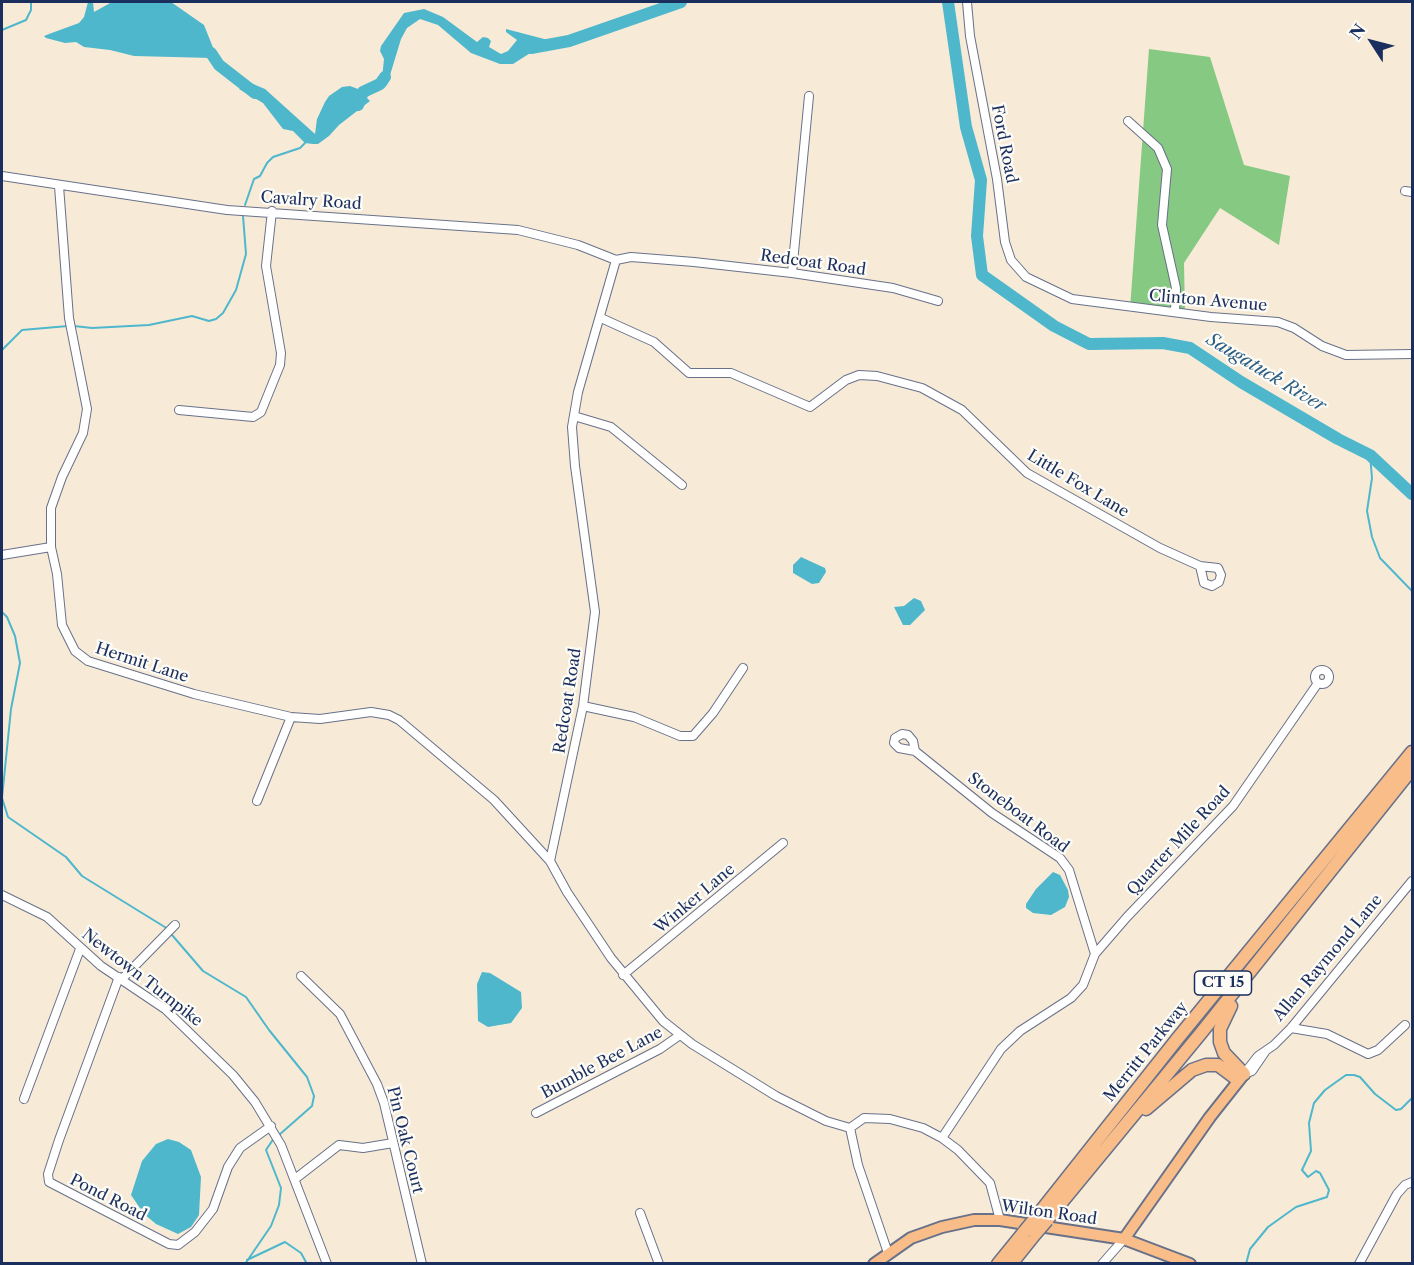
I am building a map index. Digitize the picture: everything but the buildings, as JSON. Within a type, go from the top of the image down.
[{"type":"highway","name":"Merritt Parkway","points":[[1042,1218],[1185,1029],[1413,752]]},
{"type":"highway","name":"Merritt Parkway","points":[[998,1263],[1029,1233],[1100,1155],[1413,769]]},
{"type":"highway","points":[[1241,1077],[1224,1053],[1220,1029],[1241,990],[1309,899]]},
{"type":"highway","points":[[1100,1155],[1141,1114],[1192,1070],[1206,1065],[1218,1065],[1241,1077]]},
{"type":"highway","name":"Merritt Parkway","points":[[1011,1263],[1029,1233]]},
{"type":"main road","name":"Allan Raymond Lane","points":[[1124,1239],[1241,1077]]},
{"type":"main road","name":"Wilton Road","points":[[874,1263],[911,1238],[942,1227],[974,1220],[1000,1220],[1124,1239],[1190,1263]]},
{"type":"street","name":"Ford Road","points":[[967,2],[970,36],[998,179],[1005,242],[1018,270],[1033,283]]},
{"type":"street","points":[[792,273],[809,96]]},
{"type":"street","points":[[1128,121],[1158,148],[1167,169],[1162,225],[1176,288],[1175,312]]},
{"type":"street","name":"Cavalry Road","points":[[2,176],[227,210],[518,230],[578,245],[616,260]]},
{"type":"street","name":"Hermit Lane","points":[[59,186],[69,318],[87,418],[53,502],[51,547],[57,574],[62,625],[70,645],[82,657],[194,694],[291,717],[320,719],[371,712],[389,715],[399,720],[494,800],[550,861]]},
{"type":"street","points":[[179,410],[253,417],[261,412],[280,365],[281,353],[266,266],[272,212]]},
{"type":"street","name":"Redcoat Road","points":[[550,861],[583,706],[595,612],[574,466],[574,416],[616,260],[631,257],[792,273],[893,288],[938,301]]},
{"type":"street","name":"Clinton Avenue","points":[[1033,283],[1072,299],[1278,322],[1294,328],[1323,346],[1346,355],[1413,354]]},
{"type":"street","name":"Little Fox Lane","points":[[601,318],[654,342],[689,373],[731,373],[810,407],[846,380],[859,375],[877,376],[922,388],[962,410],[1027,473],[1160,548],[1200,566]]},
{"type":"street","points":[[574,416],[611,427],[682,485]]},
{"type":"street","points":[[2,555],[51,547]]},
{"type":"street","points":[[583,706],[634,717],[680,736],[693,736],[708,720],[744,668]]},
{"type":"street","name":"Quarter Mile Road","points":[[1095,954],[1126,917],[1233,806],[1318,683]]},
{"type":"street","points":[[257,801],[291,717]]},
{"type":"street","name":"Stoneboat Road","points":[[915,751],[992,813],[1060,858],[1069,870],[1095,954]]},
{"type":"street","name":"Winker Lane","points":[[623,975],[783,843]]},
{"type":"street","points":[[550,861],[567,892],[623,975],[649,1006],[680,1035],[804,1112],[850,1128]]},
{"type":"street","name":"Allan Raymond Lane","points":[[1241,1077],[1258,1056],[1291,1028],[1413,881]]},
{"type":"street","name":"Newtown Turnpike","points":[[2,895],[47,917],[80,949],[165,1009],[205,1045],[255,1102],[271,1126],[295,1179],[327,1263]]},
{"type":"street","points":[[120,978],[175,925]]},
{"type":"street","points":[[24,1099],[80,949]]},
{"type":"street","points":[[942,1138],[1001,1049],[1020,1031],[1071,998],[1087,977],[1095,954]]},
{"type":"street","name":"Pin Oak Court","points":[[300,976],[340,1014],[359,1046],[384,1103],[422,1263]]},
{"type":"street","name":"Pond Road","points":[[120,978],[59,1140],[47,1178],[50,1182],[169,1244],[178,1245],[195,1232],[213,1209],[228,1167],[240,1148],[271,1126]]},
{"type":"street","points":[[1291,1028],[1327,1034],[1368,1054],[1378,1050],[1406,1025]]},
{"type":"street","name":"Bumble Bee Lane","points":[[536,1113],[660,1049],[680,1035]]},
{"type":"street","points":[[850,1128],[864,1118],[890,1119],[923,1128],[942,1138],[958,1150],[990,1183],[1000,1220]]},
{"type":"street","points":[[850,1128],[858,1166],[888,1253]]},
{"type":"street","points":[[295,1179],[339,1145],[363,1148],[393,1143]]},
{"type":"street","points":[[1359,1263],[1397,1194],[1405,1185],[1413,1182]]},
{"type":"street","points":[[640,1213],[659,1263]]},
{"type":"street","points":[[1102,1263],[1124,1239]]},
{"type":"green space","points":[[1149,49],[1210,57],[1244,165],[1290,176],[1279,245],[1220,208],[1184,263],[1185,315],[1130,309]]},
{"type":"water","points":[[88,2],[93,2],[94,12],[112,2],[171,2],[204,25],[214,50],[212,58],[134,56],[84,47],[76,42],[65,43],[44,36],[79,23],[84,17]]},
{"type":"water","points":[[424,9],[443,17],[477,42],[483,37],[488,38],[491,41],[489,47],[501,54],[508,51],[517,40],[506,32],[506,29],[548,40],[546,48],[535,50],[513,64],[500,64],[471,53],[438,25],[420,19],[407,28],[401,39],[387,85],[377,92],[375,87],[382,78],[384,59],[380,51],[381,46],[404,13]]},
{"type":"water","points":[[246,81],[265,89],[315,134],[317,119],[325,102],[329,96],[342,87],[350,86],[358,89],[370,101],[318,144],[305,143],[293,131],[283,129],[263,103],[239,89]]},
{"type":"water","points":[[801,557],[825,568],[826,572],[819,583],[812,584],[793,573],[793,565]]},
{"type":"water","points":[[914,598],[921,601],[925,610],[910,625],[903,625],[894,607],[904,606]]},
{"type":"water","points":[[1053,872],[1060,875],[1068,890],[1069,897],[1065,907],[1051,915],[1033,913],[1026,908],[1026,904],[1036,889]]},
{"type":"water","points":[[482,972],[490,973],[521,992],[522,1008],[511,1023],[488,1027],[478,1021],[477,984]]},
{"type":"water","points":[[168,1139],[179,1142],[191,1150],[201,1177],[199,1215],[191,1227],[178,1234],[156,1224],[144,1214],[131,1195],[142,1161],[156,1144]]},
{"type":"waterway","points":[[2,30],[26,20],[31,10],[31,2]]},
{"type":"waterway","points":[[531,48],[569,41],[681,2]]},
{"type":"waterway","name":"Saugatuck River","points":[[948,2],[966,127],[981,180],[977,236],[982,275],[1054,326],[1089,344],[1163,343],[1190,348],[1241,382],[1338,439],[1370,455],[1412,494]]},
{"type":"waterway","points":[[211,53],[219,65],[255,93]]},
{"type":"waterway","points":[[358,105],[363,92],[380,84],[385,77]]},
{"type":"waterway","points":[[245,205],[254,179],[260,176],[267,163],[273,157],[300,148],[307,141]]},
{"type":"waterway","points":[[74,326],[92,328],[149,325],[192,316],[209,321],[216,319],[223,313],[236,290],[246,254],[243,216]]},
{"type":"waterway","points":[[2,350],[22,330],[68,326]]},
{"type":"waterway","points":[[1370,455],[1372,478],[1367,511],[1372,537],[1380,558],[1412,591]]},
{"type":"waterway","points":[[2,612],[7,617],[15,636],[20,663],[11,709],[2,798],[8,817],[66,857],[82,876],[168,929]]},
{"type":"waterway","points":[[172,935],[203,971],[246,997],[307,1077],[314,1096],[312,1106],[279,1135]]},
{"type":"waterway","points":[[1246,1264],[1250,1249],[1268,1227],[1296,1207],[1327,1197],[1329,1190],[1320,1173],[1316,1171],[1308,1177],[1302,1170],[1311,1151],[1309,1123],[1314,1103],[1325,1090],[1346,1075],[1354,1075],[1360,1077],[1375,1094],[1396,1110],[1401,1109],[1412,1098]]},
{"type":"waterway","points":[[245,1264],[271,1226],[279,1205],[281,1188],[266,1150],[274,1138]]},
{"type":"waterway","points":[[247,1260],[285,1242],[301,1253],[307,1264]]}]
